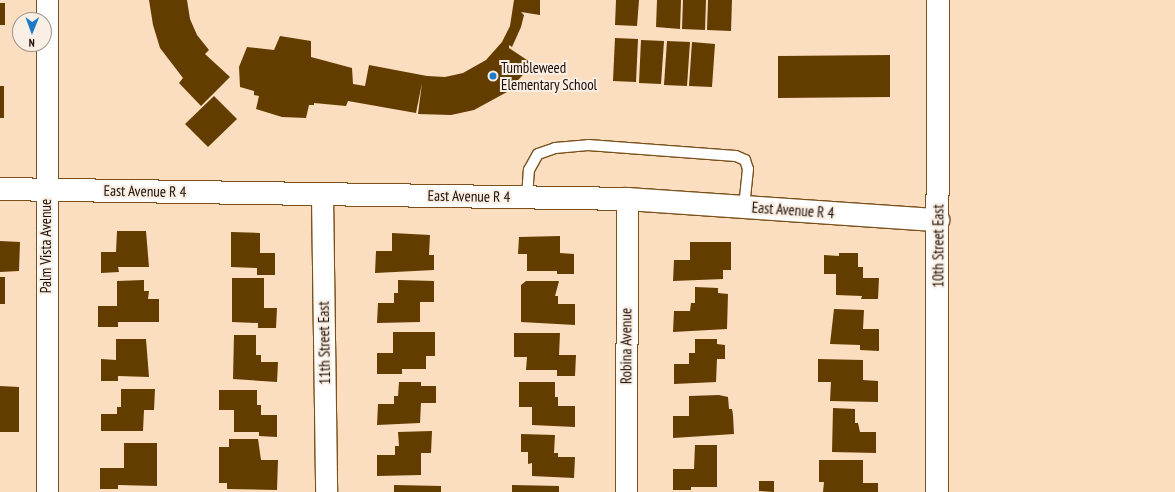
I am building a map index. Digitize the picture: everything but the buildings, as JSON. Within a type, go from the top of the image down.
[{"type":"street","name":"Palm Vista Avenue","points":[[47,0],[46,190],[48,492]]},
{"type":"street","name":"10th Street East","points":[[937,492],[938,0]]},
{"type":"street","name":"East Avenue R 4","points":[[0,190],[627,199],[938,220]]},
{"type":"street","name":"11th Street East","points":[[322,194],[326,492]]},
{"type":"street","name":"Robina Avenue","points":[[626,492],[627,199]]},
{"type":"lane","points":[[527,197],[529,170],[538,154],[555,148],[588,145],[736,156],[745,160],[748,169],[744,207]]},
{"type":"place","name":"Tumbleweed Elementary School","points":[[493,76]]}]
